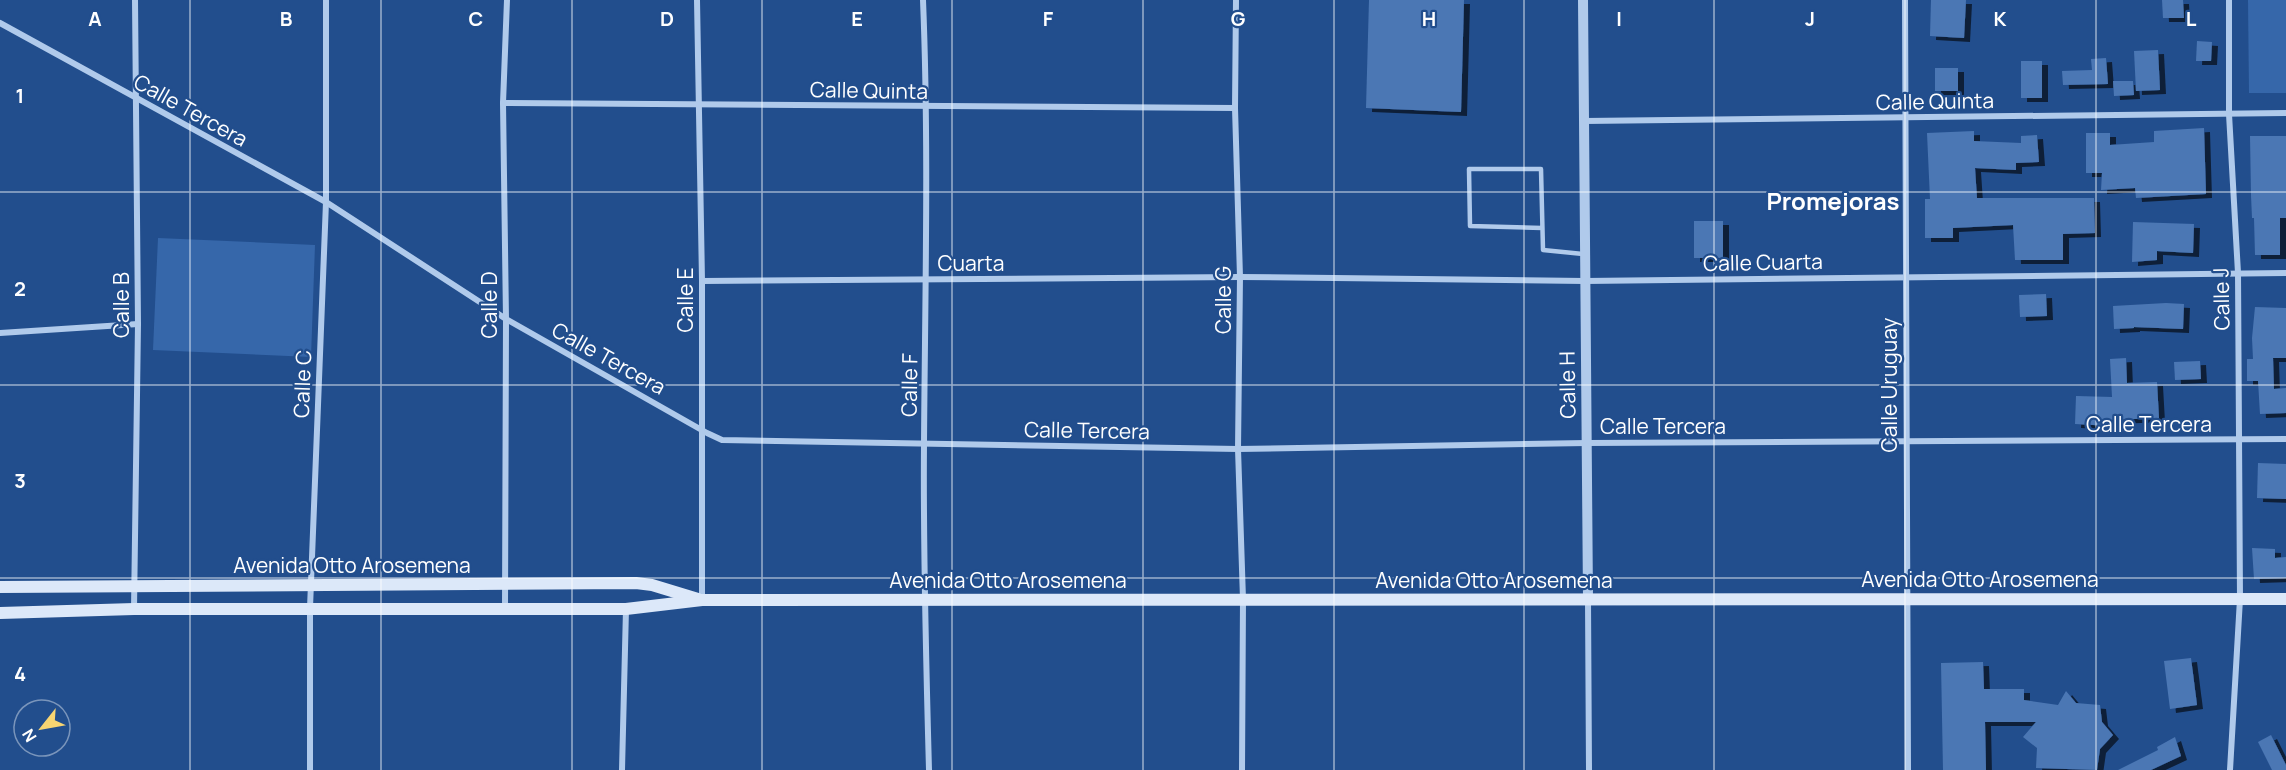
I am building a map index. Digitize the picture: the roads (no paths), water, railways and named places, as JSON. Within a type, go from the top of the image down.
[{"type":"main road","name":"Avenida Otto Arosemena","points":[[0,587],[636,584],[652,585],[702,600]]},
{"type":"main road","name":"Avenida Otto Arosemena","points":[[0,613],[134,609],[626,609],[702,600],[2286,599]]},
{"type":"street","name":"Calle B","points":[[134,609],[138,324],[135,0]]},
{"type":"street","name":"Calle C","points":[[310,770],[310,608],[326,202],[326,0]]},
{"type":"street","name":"Calle D","points":[[505,610],[507,319],[503,103],[507,0]]},
{"type":"street","name":"Calle E","points":[[697,0],[702,281],[702,600]]},
{"type":"street","name":"Calle F","points":[[923,0],[927,108],[924,444],[929,770]]},
{"type":"street","name":"Calle G","points":[[1236,0],[1234,108],[1240,277],[1238,449],[1244,599],[1242,770]]},
{"type":"street","name":"Calle H","points":[[1582,0],[1589,770]]},
{"type":"street","name":"Calle Uruguay","points":[[1905,0],[1908,770]]},
{"type":"street","name":"Calle J","points":[[2229,0],[2229,114],[2238,273],[2240,599],[2230,770]]},
{"type":"street","name":"Calle Tercera","points":[[0,23],[326,202],[507,319],[722,440],[1238,449],[1587,443],[2286,439]]},
{"type":"street","name":"Calle Quinta","points":[[503,103],[699,103],[927,108],[1234,108]]},
{"type":"street","name":"Calle Quinta","points":[[1584,121],[2286,113]]},
{"type":"street","name":"Calle Cuarta","points":[[1240,277],[1585,281],[2286,273]]},
{"type":"street","name":"Cuarta","points":[[702,281],[1240,277]]},
{"type":"street","points":[[0,333],[138,324]]},
{"type":"street","points":[[622,770],[626,609]]},
{"type":"lane","points":[[1542,228],[1470,226],[1469,169],[1541,169],[1543,249],[1545,252],[1585,254]]},
{"type":"district","name":"Promejoras","points":[[1833,200]]}]
